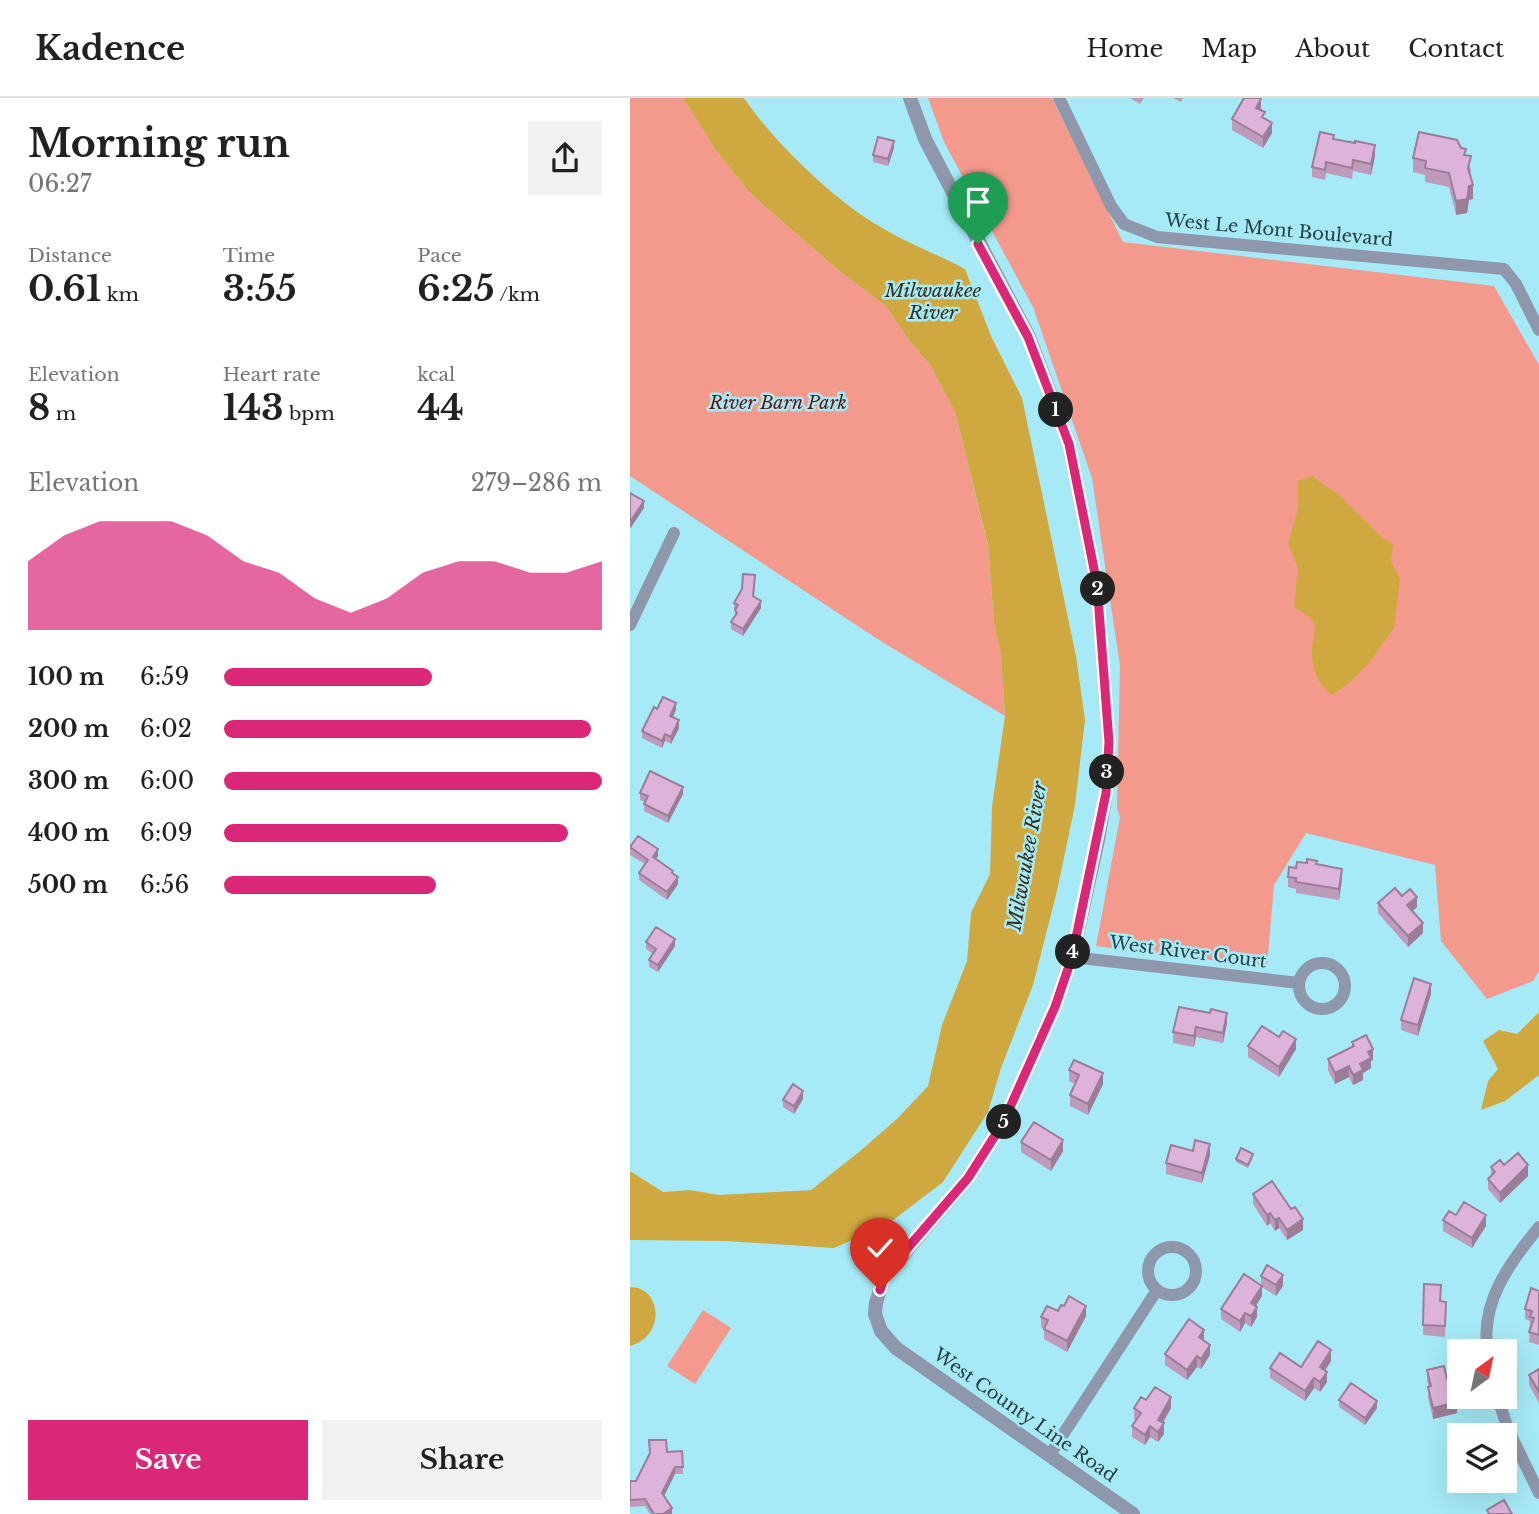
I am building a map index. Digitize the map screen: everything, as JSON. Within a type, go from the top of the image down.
[{"type":"street","points":[[910,98],[925,139],[1028,337],[1069,444],[1097,584],[1109,742],[1106,793],[1072,957]]},
{"type":"street","name":"West Le Mont Boulevard","points":[[1059,98],[1111,206],[1124,224],[1157,237],[1504,269],[1516,284],[1539,330]]},
{"type":"street","points":[[630,625],[674,533]]},
{"type":"street","name":"West River Court","points":[[1072,957],[1299,983]]},
{"type":"street","name":"West County Line Road","points":[[1072,957],[1055,1007],[1003,1123],[968,1178],[884,1277],[875,1314],[881,1331],[896,1348],[1133,1514]]},
{"type":"street","points":[[1486,1339],[1484,1331],[1496,1290],[1519,1252],[1539,1227]]},
{"type":"street","points":[[1169,1247],[1185,1250],[1195,1262],[1196,1278],[1192,1285],[1180,1294],[1172,1296],[1157,1290],[1147,1269],[1154,1254],[1169,1247]]},
{"type":"street","points":[[1049,1456],[1157,1290]]},
{"type":"street","points":[[1501,1409],[1508,1429],[1539,1493]]},
{"type":"green space","name":"River Barn Park","points":[[630,98],[683,98],[717,152],[752,195],[838,270],[886,306],[908,339],[931,366],[955,412],[988,546],[1005,716],[879,640],[630,476]]},
{"type":"green space","points":[[928,98],[1052,98],[1123,242],[1494,286],[1539,365],[1539,971],[1533,981],[1487,999],[1441,941],[1435,865],[1306,833],[1274,885],[1267,967],[1096,946],[1120,817],[1117,808],[1120,666],[1092,478],[1033,307],[944,142]]},
{"type":"green space","points":[[703,1310],[731,1328],[695,1384],[667,1366]]},
{"type":"water","name":"Milwaukee River","points":[[683,98],[744,98],[787,150],[843,201],[889,232],[965,269],[991,336],[1022,398],[1076,656],[1085,720],[1075,805],[1057,891],[1033,985],[1001,1068],[988,1112],[943,1182],[888,1224],[834,1248],[726,1241],[630,1240],[630,1171],[663,1192],[690,1190],[719,1195],[811,1190],[898,1118],[928,1086],[942,1025],[967,961],[971,913],[990,874],[992,807],[1005,716],[988,545],[955,412],[931,366],[908,339],[886,306],[838,270],[752,195],[717,152]]},
{"type":"water","points":[[1312,476],[1340,496],[1384,539],[1393,544],[1391,562],[1400,579],[1394,628],[1370,662],[1348,684],[1332,695],[1318,680],[1314,668],[1314,623],[1294,607],[1298,568],[1288,544],[1298,508],[1298,481]]},
{"type":"water","points":[[1539,1012],[1539,1075],[1505,1101],[1481,1110],[1488,1081],[1498,1069],[1483,1041],[1499,1030],[1517,1034]]},
{"type":"water","points":[[630,1287],[641,1289],[649,1295],[656,1313],[650,1333],[642,1341],[630,1346]]},
{"type":"building","points":[[1244,98],[1261,99],[1256,108],[1265,112],[1262,117],[1272,123],[1263,137],[1232,119]]},
{"type":"building","points":[[1320,132],[1334,135],[1333,139],[1375,145],[1371,164],[1353,160],[1352,168],[1326,162],[1325,170],[1312,167]]},
{"type":"building","points":[[1419,132],[1457,140],[1461,148],[1466,149],[1464,155],[1471,156],[1468,168],[1473,185],[1469,186],[1467,199],[1456,201],[1449,173],[1425,168],[1426,161],[1413,158]]},
{"type":"building","points":[[878,137],[894,141],[888,159],[873,155]]},
{"type":"building","points":[[630,493],[644,501],[630,522]]},
{"type":"building","points":[[743,574],[755,575],[753,596],[761,601],[743,629],[731,622],[737,613],[735,610],[738,605],[734,603],[742,589]]},
{"type":"building","points":[[663,697],[676,703],[670,716],[679,720],[671,737],[665,734],[662,741],[642,731],[654,707],[657,709]]},
{"type":"building","points":[[650,771],[683,787],[668,816],[644,804],[648,796],[640,793]]},
{"type":"building","points":[[638,836],[658,849],[653,857],[678,877],[667,892],[639,873],[648,860],[630,847]]},
{"type":"building","points":[[1307,859],[1317,861],[1316,864],[1342,869],[1339,889],[1296,882],[1296,878],[1288,877],[1289,867],[1296,868],[1297,862],[1307,863]]},
{"type":"building","points":[[1395,888],[1402,896],[1410,889],[1417,897],[1407,905],[1423,923],[1408,936],[1378,903]]},
{"type":"building","points":[[656,927],[675,939],[658,965],[649,960],[656,949],[646,942]]},
{"type":"building","points":[[1414,978],[1431,984],[1418,1025],[1401,1020]]},
{"type":"building","points":[[1179,1007],[1210,1013],[1211,1009],[1227,1013],[1223,1033],[1196,1027],[1194,1036],[1173,1032]]},
{"type":"building","points":[[1262,1026],[1279,1037],[1283,1031],[1296,1039],[1279,1067],[1248,1046]]},
{"type":"building","points":[[1366,1035],[1373,1049],[1368,1052],[1371,1058],[1360,1064],[1363,1070],[1353,1075],[1349,1066],[1335,1073],[1328,1059],[1354,1046],[1352,1042]]},
{"type":"building","points":[[1074,1060],[1103,1073],[1088,1104],[1070,1095],[1079,1075],[1069,1070]]},
{"type":"building","points":[[793,1084],[803,1091],[794,1106],[783,1100]]},
{"type":"building","points":[[1034,1122],[1063,1140],[1051,1160],[1021,1142]]},
{"type":"building","points":[[1195,1140],[1210,1144],[1202,1173],[1166,1163],[1171,1145],[1193,1151]]},
{"type":"building","points":[[1241,1148],[1253,1154],[1248,1165],[1236,1159]]},
{"type":"building","points":[[1518,1153],[1528,1165],[1500,1193],[1488,1179],[1495,1172],[1491,1167],[1500,1160],[1504,1165]]},
{"type":"building","points":[[1272,1181],[1291,1209],[1295,1207],[1303,1219],[1287,1230],[1279,1218],[1275,1220],[1270,1213],[1267,1215],[1253,1194]]},
{"type":"building","points":[[1464,1202],[1486,1215],[1472,1238],[1443,1220],[1449,1211],[1456,1215]]},
{"type":"building","points":[[1267,1265],[1283,1275],[1276,1285],[1261,1276]]},
{"type":"building","points":[[1244,1274],[1262,1286],[1251,1303],[1257,1307],[1251,1316],[1245,1313],[1240,1321],[1221,1309]]},
{"type":"building","points":[[1424,1284],[1441,1285],[1440,1301],[1446,1302],[1445,1326],[1423,1325]]},
{"type":"building","points":[[1531,1288],[1539,1291],[1539,1335],[1529,1332],[1534,1318],[1530,1317],[1532,1311],[1525,1309]]},
{"type":"building","points":[[1069,1296],[1086,1306],[1067,1341],[1044,1329],[1048,1320],[1041,1317],[1047,1306],[1058,1311]]},
{"type":"building","points":[[1189,1319],[1204,1330],[1199,1337],[1210,1345],[1201,1359],[1197,1356],[1187,1370],[1165,1354]]},
{"type":"building","points":[[1318,1341],[1331,1350],[1320,1367],[1327,1372],[1320,1382],[1314,1378],[1305,1391],[1270,1368],[1280,1353],[1301,1367]]},
{"type":"building","points":[[1444,1366],[1447,1404],[1433,1408],[1427,1370]]},
{"type":"building","points":[[1539,1369],[1539,1392],[1529,1375]]},
{"type":"building","points":[[1351,1383],[1377,1401],[1365,1418],[1339,1400]]},
{"type":"building","points":[[1155,1387],[1171,1397],[1158,1420],[1164,1423],[1158,1432],[1150,1426],[1145,1435],[1132,1426],[1141,1413],[1134,1408],[1141,1397],[1146,1400]]},
{"type":"building","points":[[649,1440],[666,1440],[667,1452],[682,1451],[683,1467],[675,1467],[662,1493],[672,1508],[663,1514],[654,1514],[645,1499],[630,1500],[630,1481],[636,1481],[650,1453]]},
{"type":"building","points":[[1504,1500],[1512,1514],[1489,1514],[1487,1510]]},
{"type":"route","points":[[880,1290],[884,1277],[968,1178],[1003,1123],[1055,1007],[1072,957],[1106,793],[1109,742],[1097,584],[1069,444],[1028,337],[978,244]]}]
